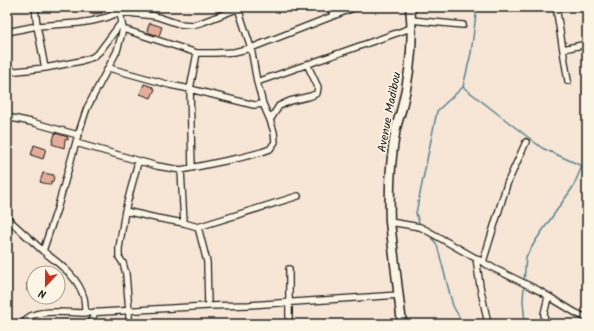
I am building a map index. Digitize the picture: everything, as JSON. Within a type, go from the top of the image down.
[{"type":"street","points":[[35,7],[37,26],[46,68]]},
{"type":"street","points":[[330,7],[333,16]]},
{"type":"street","points":[[122,30],[197,53],[234,52],[251,48],[356,7]]},
{"type":"street","name":"Avenue Madibou","points":[[402,324],[390,222],[391,164],[395,132],[402,107],[411,57],[410,7]]},
{"type":"street","points":[[556,7],[568,81]]},
{"type":"street","points":[[7,32],[37,26],[79,23],[108,18],[120,9],[154,16],[179,24],[192,25],[240,8],[251,48],[257,82],[263,104],[274,132],[275,142],[270,149],[239,158],[181,170],[138,162],[76,143]]},
{"type":"street","points":[[43,251],[87,108],[117,51],[122,30],[120,9]]},
{"type":"street","points":[[7,72],[46,68],[93,57],[100,51],[122,23]]},
{"type":"street","points":[[257,82],[411,24],[463,25]]},
{"type":"street","points":[[563,49],[587,44]]},
{"type":"street","points":[[192,168],[190,89],[197,53]]},
{"type":"street","points":[[270,120],[279,106],[317,93],[318,87],[307,64]]},
{"type":"street","points":[[109,68],[164,84],[254,105],[263,104]]},
{"type":"street","points":[[7,117],[78,135]]},
{"type":"street","points":[[483,262],[507,184],[526,142]]},
{"type":"street","points":[[129,324],[126,274],[119,248],[125,211],[138,162]]},
{"type":"street","points":[[181,170],[184,223]]},
{"type":"street","points":[[125,211],[198,227],[298,196]]},
{"type":"street","points":[[7,218],[71,275],[79,286],[84,298],[85,313]]},
{"type":"street","points":[[390,222],[420,227],[587,318]]},
{"type":"street","points":[[198,227],[207,262],[208,306]]},
{"type":"street","points":[[476,258],[488,324]]},
{"type":"street","points":[[289,269],[289,324]]},
{"type":"street","points":[[22,324],[29,317],[41,313],[85,313],[249,305],[399,295]]},
{"type":"street","points":[[545,324],[544,314],[548,297]]},
{"type":"street","points":[[90,324],[95,312]]},
{"type":"building","points":[[90,7],[101,7],[102,13],[91,14]]},
{"type":"building","points":[[150,23],[162,27],[159,36],[147,32]]},
{"type":"building","points":[[144,84],[155,89],[151,98],[140,94]]},
{"type":"building","points":[[55,133],[68,137],[68,140],[65,139],[64,148],[52,144]]},
{"type":"building","points":[[34,145],[46,149],[43,159],[31,155]]},
{"type":"building","points":[[43,173],[54,175],[51,185],[40,182]]},
{"type":"waterway","points":[[422,226],[419,223],[416,213],[437,111],[463,87],[471,53],[477,7]]},
{"type":"waterway","points":[[463,87],[542,148],[582,166],[573,187],[526,257],[524,282]]},
{"type":"waterway","points":[[582,166],[587,170]]},
{"type":"waterway","points":[[430,235],[437,245],[453,306],[462,324]]},
{"type":"waterway","points":[[524,286],[523,301],[525,324]]}]
